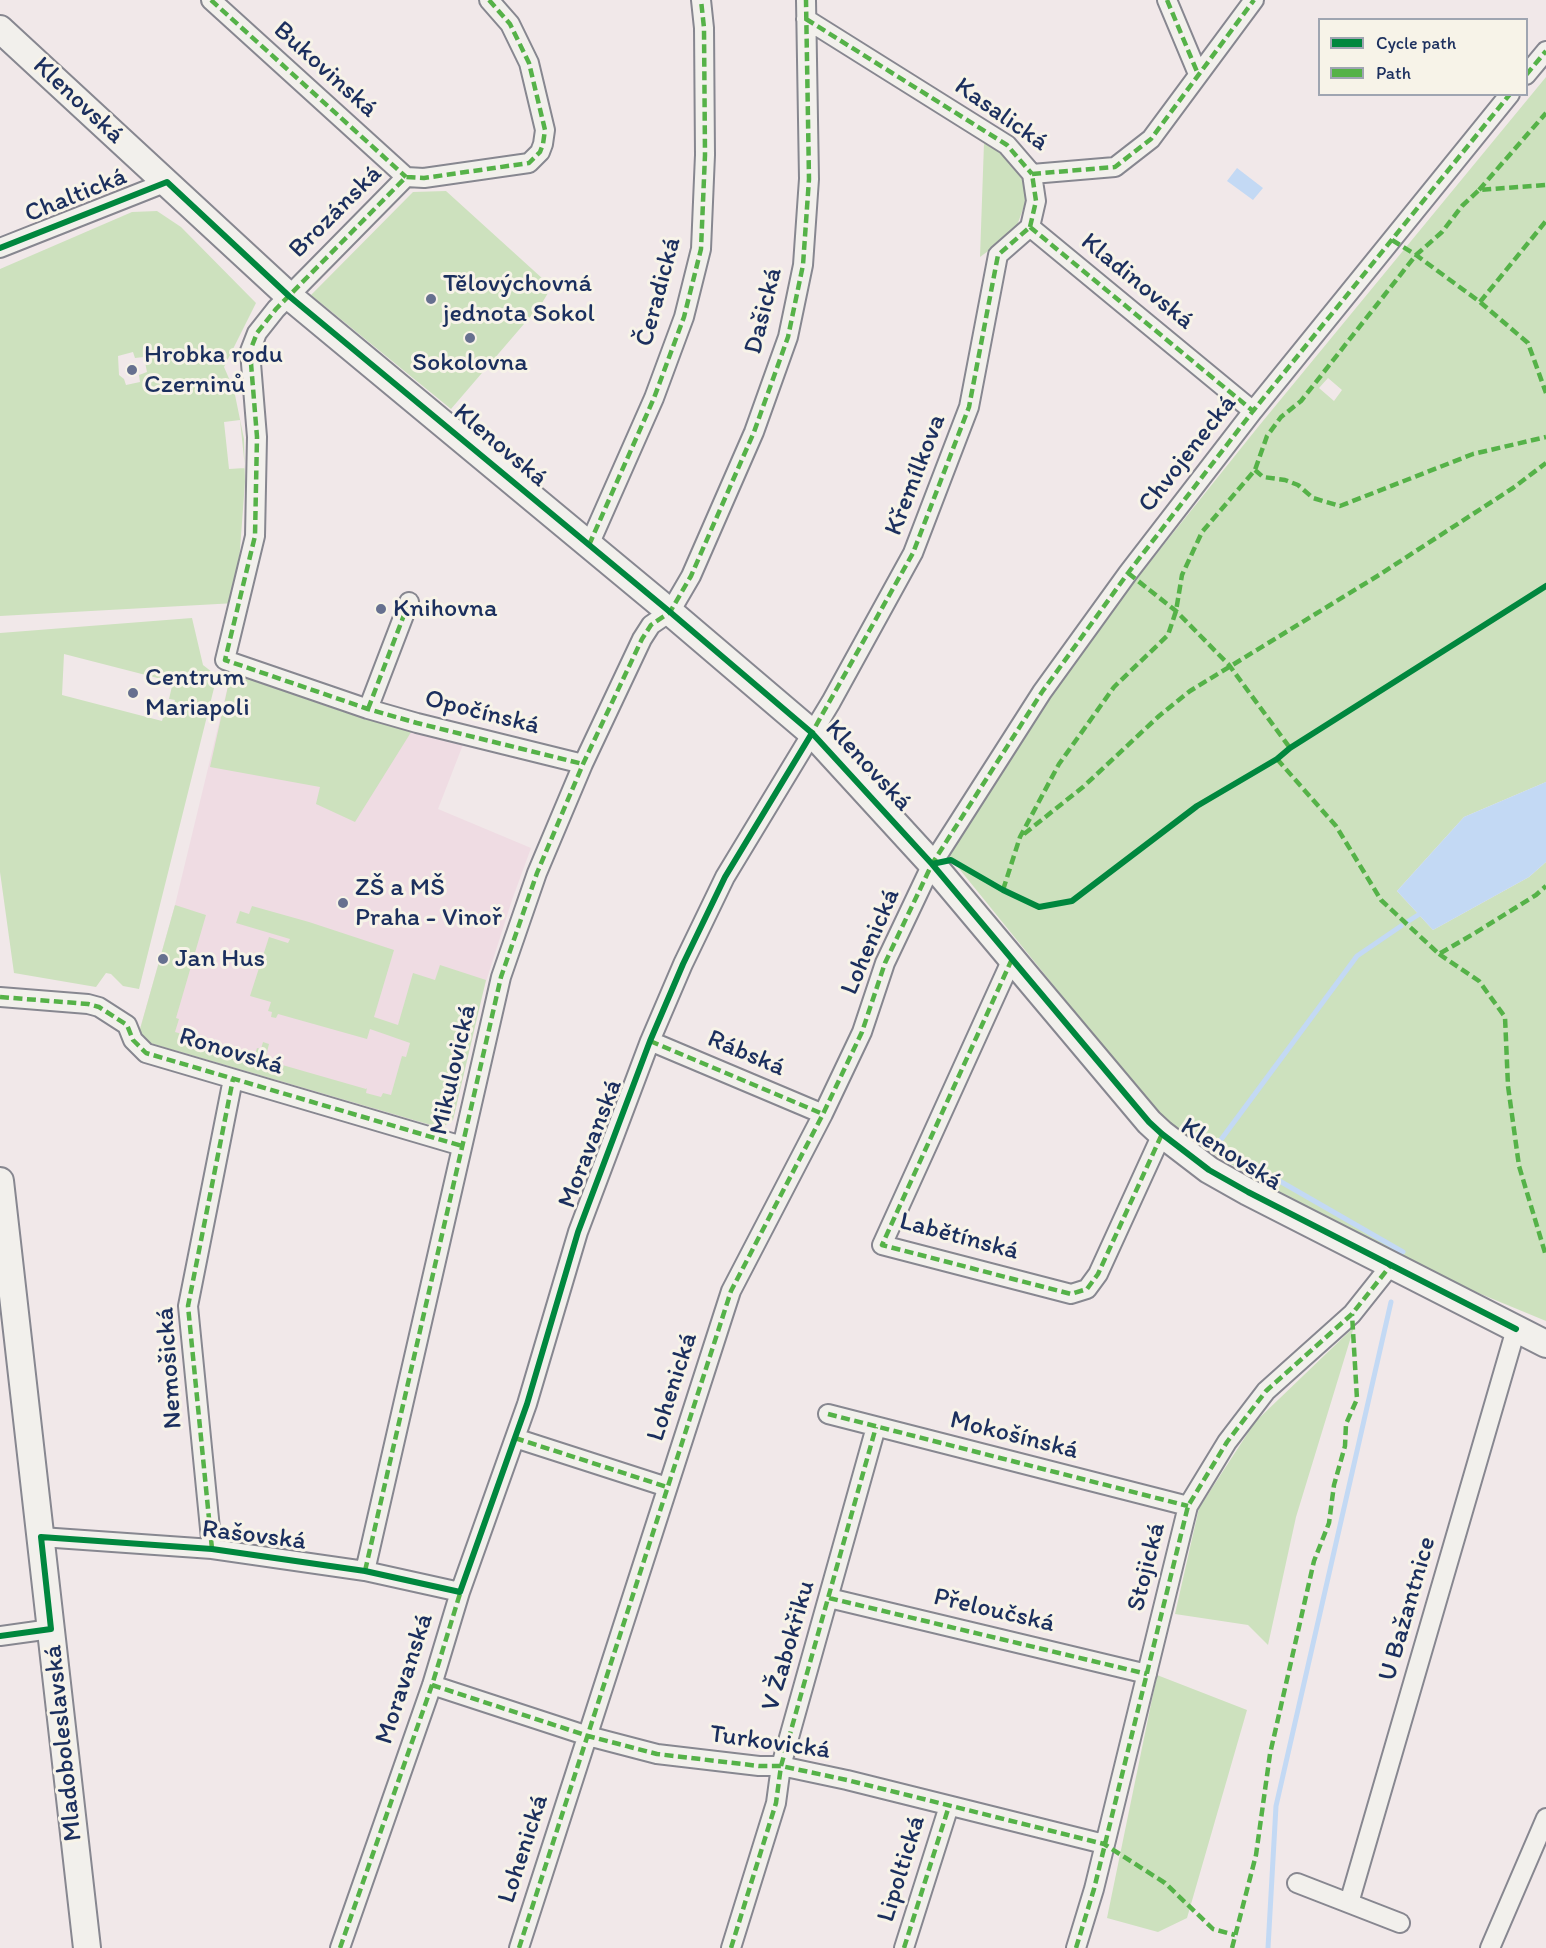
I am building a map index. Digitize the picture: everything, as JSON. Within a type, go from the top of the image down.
[{"type":"street","name":"Bukovinská","points":[[211,0],[406,177]]},
{"type":"street","name":"Brozánská","points":[[225,660],[255,536],[257,437],[250,351],[257,333],[289,296],[406,177],[424,178],[529,163],[540,152],[545,130],[529,63],[510,24],[489,0]]},
{"type":"street","name":"Čeradická","points":[[589,545],[654,398],[684,317],[701,249],[705,155],[704,28],[701,0]]},
{"type":"street","name":"Dašická","points":[[670,612],[691,576],[754,432],[788,337],[803,265],[809,179],[806,0]]},
{"type":"street","points":[[1167,0],[1198,74]]},
{"type":"street","name":"Kasalická","points":[[806,19],[1007,145],[1032,174],[1115,167],[1150,139],[1254,0]]},
{"type":"street","name":"Klenovská","points":[[0,29],[289,296],[670,612],[812,733],[932,864],[1149,1122],[1186,1155],[1219,1176],[1546,1344]]},
{"type":"street","points":[[1528,74],[1546,51]]},
{"type":"street","name":"Chvojenecká","points":[[932,864],[1042,692],[1134,566],[1253,411],[1508,96]]},
{"type":"street","points":[[1030,227],[1036,201],[1032,174]]},
{"type":"street","name":"Chaltická","points":[[0,248],[166,182]]},
{"type":"street","name":"Kladinovská","points":[[1030,227],[1253,411]]},
{"type":"street","name":"Křemílkova","points":[[812,733],[913,553],[969,407],[998,255],[1030,227]]},
{"type":"street","points":[[368,709],[409,602]]},
{"type":"street","name":"Mikulovická","points":[[364,1571],[501,977],[537,873],[583,764],[642,639],[651,625],[670,612]]},
{"type":"street","name":"Opočínská","points":[[225,660],[368,709],[583,764]]},
{"type":"street","name":"Moravanská","points":[[340,1948],[432,1685],[460,1592],[515,1438],[579,1232],[650,1041],[683,964],[725,877],[812,733]]},
{"type":"street","name":"Lohenická","points":[[519,1948],[731,1291],[862,1032],[885,963],[932,864]]},
{"type":"street","name":"Labětínská","points":[[1012,959],[882,1245],[1071,1294],[1087,1289],[1098,1274],[1162,1134]]},
{"type":"street","name":"Ronovská","points":[[0,998],[88,1004],[99,1007],[127,1025],[133,1040],[146,1053],[462,1146]]},
{"type":"street","name":"Rábská","points":[[650,1041],[822,1114]]},
{"type":"street","name":"Nemošická","points":[[212,1549],[188,1306],[233,1079]]},
{"type":"street","name":"Mladoboleslavská","points":[[0,1181],[87,1948]]},
{"type":"street","name":"Stojická","points":[[1076,1948],[1094,1889],[1188,1506],[1227,1442],[1266,1392],[1352,1314],[1391,1265]]},
{"type":"street","name":"U Bažantnice","points":[[1350,1903],[1516,1329]]},
{"type":"street","name":"Mokošínská","points":[[828,1414],[1188,1506]]},
{"type":"street","name":"V Žabokřiku","points":[[731,1948],[776,1803],[781,1766],[876,1427]]},
{"type":"street","points":[[515,1438],[667,1488]]},
{"type":"street","name":"Rašovská","points":[[41,1537],[212,1549],[364,1571],[460,1592]]},
{"type":"street","name":"Přeloučská","points":[[829,1598],[1147,1674]]},
{"type":"street","points":[[0,1636],[51,1629]]},
{"type":"street","name":"Turkovická","points":[[432,1685],[588,1736],[657,1754],[759,1766],[781,1766],[847,1780],[1104,1844]]},
{"type":"street","name":"Lipoltická","points":[[904,1948],[949,1806]]},
{"type":"street","points":[[1490,1948],[1546,1818]]},
{"type":"street","points":[[1297,1882],[1400,1923]]},
{"type":"shaded area","name":"ZŠ a MŠ Praha - Vinoř","points":[[231,673],[341,711],[464,742],[438,809],[531,848],[483,991],[453,1120],[441,1128],[143,1041],[140,1029],[175,905]]},
{"type":"green space","points":[[1546,77],[1546,782],[1464,817],[1397,891],[1433,930],[1529,877],[1546,862],[1546,1321],[1384,1254],[1169,1128],[944,850],[1117,603],[1258,427]],"holes":[[[1328,378],[1342,390],[1334,401],[1319,388]]]},
{"type":"green space","points":[[984,143],[1005,155],[1022,175],[1027,198],[1015,231],[980,257]]},
{"type":"green space","name":"Tělovýchovná jednota Sokol","points":[[446,191],[554,289],[548,293],[542,303],[451,409],[311,295],[413,192]]},
{"type":"green space","points":[[157,211],[181,227],[256,303],[224,367],[234,390],[244,439],[245,464],[240,420],[224,422],[229,469],[245,468],[236,603],[0,616],[0,269],[132,212]],"holes":[[[133,352],[135,358],[144,357],[147,372],[139,375],[140,382],[126,385],[124,379],[119,375],[118,356]]]},
{"type":"green space","points":[[192,618],[203,665],[217,676],[139,989],[123,986],[111,974],[106,973],[96,987],[14,973],[0,872],[0,633]],"holes":[[[64,654],[173,682],[169,699],[175,700],[173,705],[167,704],[162,721],[62,695]]]},
{"type":"green space","points":[[231,673],[341,711],[413,729],[355,822],[316,804],[320,787],[210,767]]},
{"type":"green space","points":[[175,905],[206,915],[176,1018],[179,1019],[175,1032],[255,1055],[257,1048],[261,1049],[263,1042],[269,1044],[265,1060],[367,1088],[366,1093],[381,1097],[383,1093],[391,1095],[402,1056],[406,1057],[410,1043],[370,1029],[367,1039],[278,1014],[276,1018],[271,1017],[272,1012],[268,1011],[271,1002],[250,996],[269,937],[288,943],[290,939],[236,923],[240,911],[249,914],[252,906],[394,950],[374,1017],[398,1025],[413,973],[435,980],[440,965],[486,980],[453,1120],[441,1128],[143,1041],[140,1029]]},
{"type":"green space","points":[[1354,1327],[1296,1517],[1268,1645],[1248,1625],[1175,1614],[1199,1508],[1255,1422]]},
{"type":"green space","points":[[1157,1675],[1247,1710],[1187,1918],[1158,1932],[1107,1918]]},
{"type":"water","points":[[1237,168],[1263,188],[1253,200],[1227,181]]},
{"type":"water","points":[[1546,782],[1546,862],[1529,877],[1433,930],[1397,891],[1464,817]]},
{"type":"waterway","points":[[1407,922],[1418,915]]},
{"type":"waterway","points":[[1401,926],[1357,956],[1217,1145],[1403,1252]]},
{"type":"waterway","points":[[1268,1948],[1276,1806],[1391,1302]]},
{"type":"marked path","points":[[211,0],[406,177]]},
{"type":"marked path","points":[[489,0],[510,24],[529,63],[545,130],[540,152],[529,163],[424,178],[406,177],[276,309],[257,333],[250,351],[257,437],[255,536],[225,660],[368,709],[583,764]]},
{"type":"marked path","points":[[589,545],[654,398],[684,317],[701,249],[705,155],[704,28],[701,0]]},
{"type":"marked path","points":[[365,1571],[501,977],[537,873],[583,764],[642,639],[651,625],[670,612],[691,576],[754,432],[788,337],[803,265],[809,179],[806,0]]},
{"type":"marked path","points":[[1167,0],[1198,74]]},
{"type":"marked path","points":[[1032,174],[1115,167],[1151,139],[1254,0]]},
{"type":"marked path","points":[[806,19],[1007,145],[1032,174]]},
{"type":"marked path","points":[[1528,73],[1546,51]]},
{"type":"marked path","points":[[519,1948],[731,1291],[823,1114],[862,1032],[885,963],[932,864],[1042,692],[1128,573],[1253,411],[1508,96]]},
{"type":"marked path","points":[[1479,190],[1546,113]]},
{"type":"marked path","points":[[1030,227],[1036,201],[1032,174]]},
{"type":"marked path","points":[[1003,890],[1020,837],[1059,764],[1114,687],[1168,635],[1176,611],[1182,575],[1202,532],[1255,470],[1267,436],[1281,417],[1301,401],[1416,255],[1442,232],[1462,206],[1479,190],[1546,185]]},
{"type":"marked path","points":[[1480,302],[1546,221]]},
{"type":"marked path","points":[[1030,227],[1253,411]]},
{"type":"marked path","points":[[809,738],[913,553],[969,407],[998,255],[1030,227]]},
{"type":"marked path","points":[[1392,240],[1480,302],[1528,343],[1546,393]]},
{"type":"marked path","points":[[1255,470],[1263,477],[1285,480],[1298,485],[1313,498],[1340,506],[1473,454],[1546,437]]},
{"type":"marked path","points":[[1024,834],[1083,787],[1159,716],[1190,691],[1379,575],[1513,488],[1546,463]]},
{"type":"marked path","points":[[1128,573],[1176,611],[1229,665],[1290,748]]},
{"type":"marked path","points":[[368,709],[409,602]]},
{"type":"marked path","points":[[1277,759],[1336,826],[1381,900],[1439,954],[1536,895],[1546,886]]},
{"type":"marked path","points":[[1439,954],[1479,981],[1505,1017],[1508,1086],[1519,1166],[1546,1256]]},
{"type":"marked path","points":[[1012,959],[882,1245],[1071,1294],[1087,1289],[1098,1274],[1162,1134]]},
{"type":"marked path","points":[[0,997],[88,1004],[99,1007],[127,1025],[133,1040],[146,1053],[462,1146]]},
{"type":"marked path","points":[[650,1041],[823,1114]]},
{"type":"marked path","points":[[212,1549],[188,1306],[233,1079]]},
{"type":"marked path","points":[[1076,1948],[1094,1889],[1188,1506],[1227,1442],[1266,1391],[1352,1314],[1391,1265]]},
{"type":"marked path","points":[[1232,1948],[1256,1855],[1270,1754],[1314,1561],[1329,1523],[1334,1485],[1345,1446],[1346,1424],[1357,1399],[1352,1314]]},
{"type":"marked path","points":[[828,1414],[1188,1506]]},
{"type":"marked path","points":[[731,1948],[776,1803],[781,1766],[876,1427]]},
{"type":"marked path","points":[[515,1438],[667,1487]]},
{"type":"marked path","points":[[340,1948],[432,1685],[462,1587]]},
{"type":"marked path","points":[[829,1598],[1147,1674]]},
{"type":"marked path","points":[[432,1685],[588,1736],[657,1754],[759,1766],[781,1766],[847,1780],[1104,1844],[1165,1883],[1213,1929],[1235,1935]]},
{"type":"marked path","points":[[904,1948],[949,1806]]},
{"type":"cycle path","points":[[0,248],[167,182],[289,296],[670,612],[812,733],[932,864],[1149,1122],[1162,1134],[1209,1170],[1248,1192],[1516,1329]]},
{"type":"cycle path","points":[[932,864],[951,860],[1003,890],[1039,907],[1072,901],[1197,806],[1277,759],[1290,748],[1546,586]]},
{"type":"cycle path","points":[[0,1636],[51,1629],[41,1537],[212,1549],[365,1571],[460,1592],[527,1404],[578,1232],[650,1041],[683,964],[725,877],[812,733]]},
{"type":"place","name":"Tělovýchovná jednota Sokol","points":[[431,299]]},
{"type":"place","name":"Sokolovna","points":[[470,338]]},
{"type":"place","name":"Hrobka rodu Czerninů","points":[[132,370]]},
{"type":"place","name":"Knihovna","points":[[381,609]]},
{"type":"place","name":"Centrum Mariapoli","points":[[133,693]]},
{"type":"place","name":"ZŠ a MŠ Praha - Vinoř","points":[[343,903]]},
{"type":"place","name":"Jan Hus","points":[[163,959]]}]
